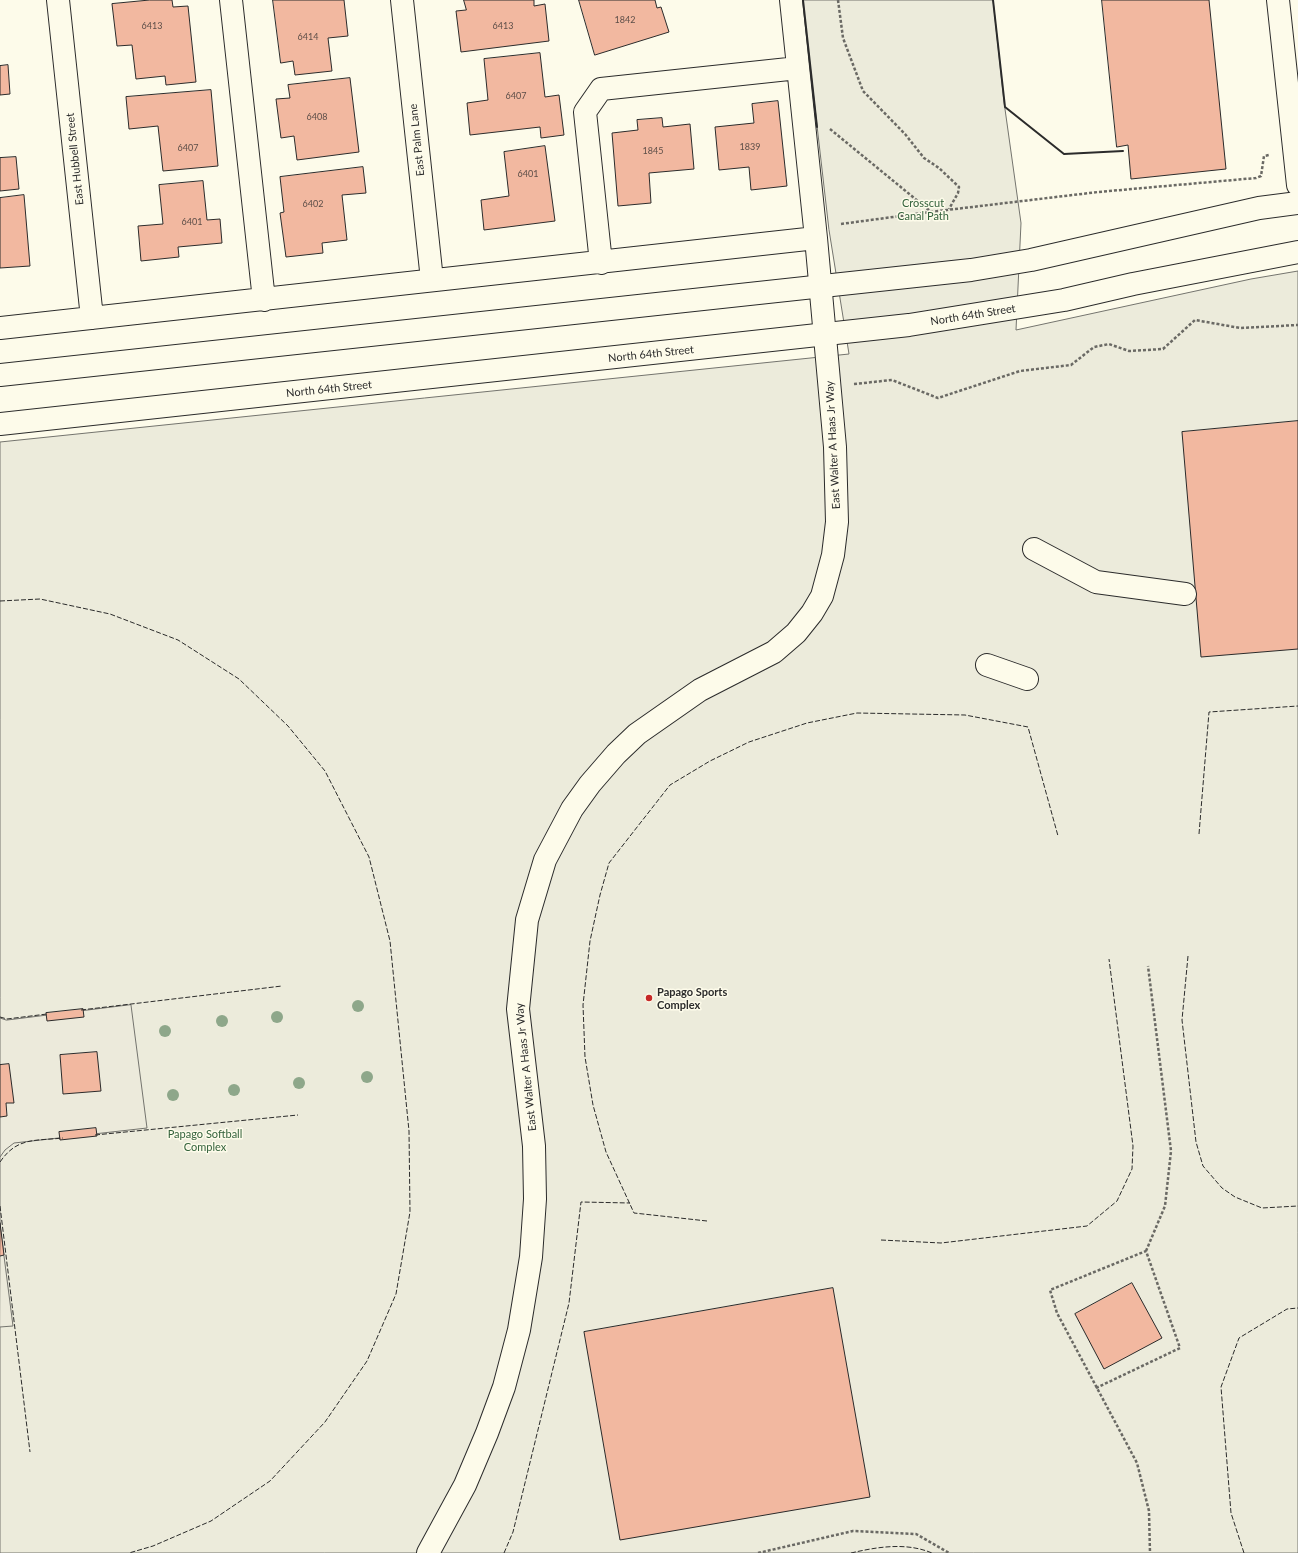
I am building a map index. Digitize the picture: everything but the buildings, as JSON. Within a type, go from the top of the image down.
[{"type":"main road","name":"East Hubbell Street","points":[[58,0],[92,318]]},
{"type":"main road","points":[[231,0],[264,300]]},
{"type":"main road","name":"East Palm Lane","points":[[402,0],[432,280]]},
{"type":"main road","points":[[791,0],[820,287]]},
{"type":"main road","points":[[1278,0],[1298,185]]},
{"type":"main road","points":[[602,263],[585,112],[601,89],[798,68]]},
{"type":"main road","points":[[0,375],[820,287],[1000,266],[1259,208],[1298,203]]},
{"type":"main road","points":[[0,328],[264,300],[432,280],[602,263],[816,238]]},
{"type":"main road","name":"North 64th Street","points":[[0,424],[825,335],[994,313],[1298,252]]},
{"type":"main road","name":"East Walter A Haas Jr Way","points":[[428,1553],[465,1485],[504,1388],[519,1330],[530,1264],[535,1199],[534,1146],[518,1009],[527,920],[545,860],[572,809],[590,784],[616,754],[637,734],[700,690],[774,652],[796,633],[812,613],[822,596],[833,555],[837,522],[835,447],[820,287]]},
{"type":"main road","points":[[1034,548],[1096,582],[1185,594]]},
{"type":"main road","points":[[987,665],[1027,679]]},
{"type":"path","points":[[838,0],[843,38],[863,90],[905,134],[924,158],[939,168],[959,187],[958,193],[949,210]]},
{"type":"path","points":[[827,126],[930,212]]},
{"type":"path","points":[[816,238],[839,224],[1098,192],[1256,178],[1262,176],[1264,156],[1272,155]]},
{"type":"path","points":[[854,384],[892,380],[938,398],[1020,370],[1071,365],[1094,347],[1109,344],[1129,351],[1163,349],[1195,320],[1240,328],[1298,325]]},
{"type":"path","points":[[1096,1388],[1180,1348],[1146,1251],[1165,1206],[1171,1151],[1148,966]]},
{"type":"path","points":[[1146,1251],[1050,1290],[1057,1313],[1137,1463],[1149,1511],[1150,1553]]},
{"type":"path","points":[[758,1553],[853,1531],[916,1534],[949,1553]]},
{"type":"green space","name":"Papago Sports Complex","points":[[803,0],[993,0],[1004,102],[1021,223],[1016,330],[1251,279],[1298,271],[1298,1553],[0,1553],[0,442],[849,354],[829,230]]},
{"type":"shaded area","points":[[131,1005],[147,1128],[14,1143],[5,1150],[0,1157],[0,1018],[6,1020]]},
{"type":"shaded area","points":[[0,1225],[13,1326],[0,1327]]},
{"type":"fence","points":[[0,601],[40,599],[110,614],[178,640],[239,679],[288,726],[325,771],[369,857],[390,941],[409,1131],[410,1212],[396,1294],[367,1361],[325,1422],[270,1481],[211,1521],[153,1546],[129,1553]]},
{"type":"fence","points":[[1199,834],[1209,712],[1298,706]]},
{"type":"fence","points":[[707,1221],[634,1213],[606,1152],[593,1105],[585,1057],[583,1005],[590,941],[609,863],[670,785],[710,761],[749,742],[807,723],[857,713],[965,715],[1028,727],[1058,836]]},
{"type":"fence","points":[[1188,956],[1182,1020],[1196,1142],[1203,1166],[1222,1188],[1235,1197],[1262,1208],[1298,1206]]},
{"type":"fence","points":[[881,1240],[941,1243],[1087,1226],[1117,1201],[1132,1169],[1133,1146],[1109,959]]},
{"type":"fence","points":[[81,1010],[282,986]]},
{"type":"fence","points":[[0,1017],[7,1019],[47,1014]]},
{"type":"fence","points":[[95,1135],[298,1115]]},
{"type":"fence","points":[[0,1162],[6,1154],[20,1144],[35,1140],[63,1138]]},
{"type":"fence","points":[[504,1553],[513,1532],[569,1303],[581,1202],[630,1203]]},
{"type":"fence","points":[[0,1206],[30,1452]]},
{"type":"fence","points":[[1244,1553],[1231,1513],[1221,1387],[1239,1338],[1287,1309],[1298,1308]]},
{"type":"fence","points":[[851,1553],[881,1547],[912,1548],[932,1553]]},
{"type":"wall","points":[[803,0],[817,127]]},
{"type":"wall","points":[[993,0],[1005,107],[1064,154],[1123,151]]},
{"type":"place","name":"Papago Sports Complex","points":[[649,998]]},
{"type":"park label","name":"Crosscut Canal Path","points":[[923,209]]},
{"type":"park label","name":"Papago Softball Complex","points":[[205,1140]]}]
